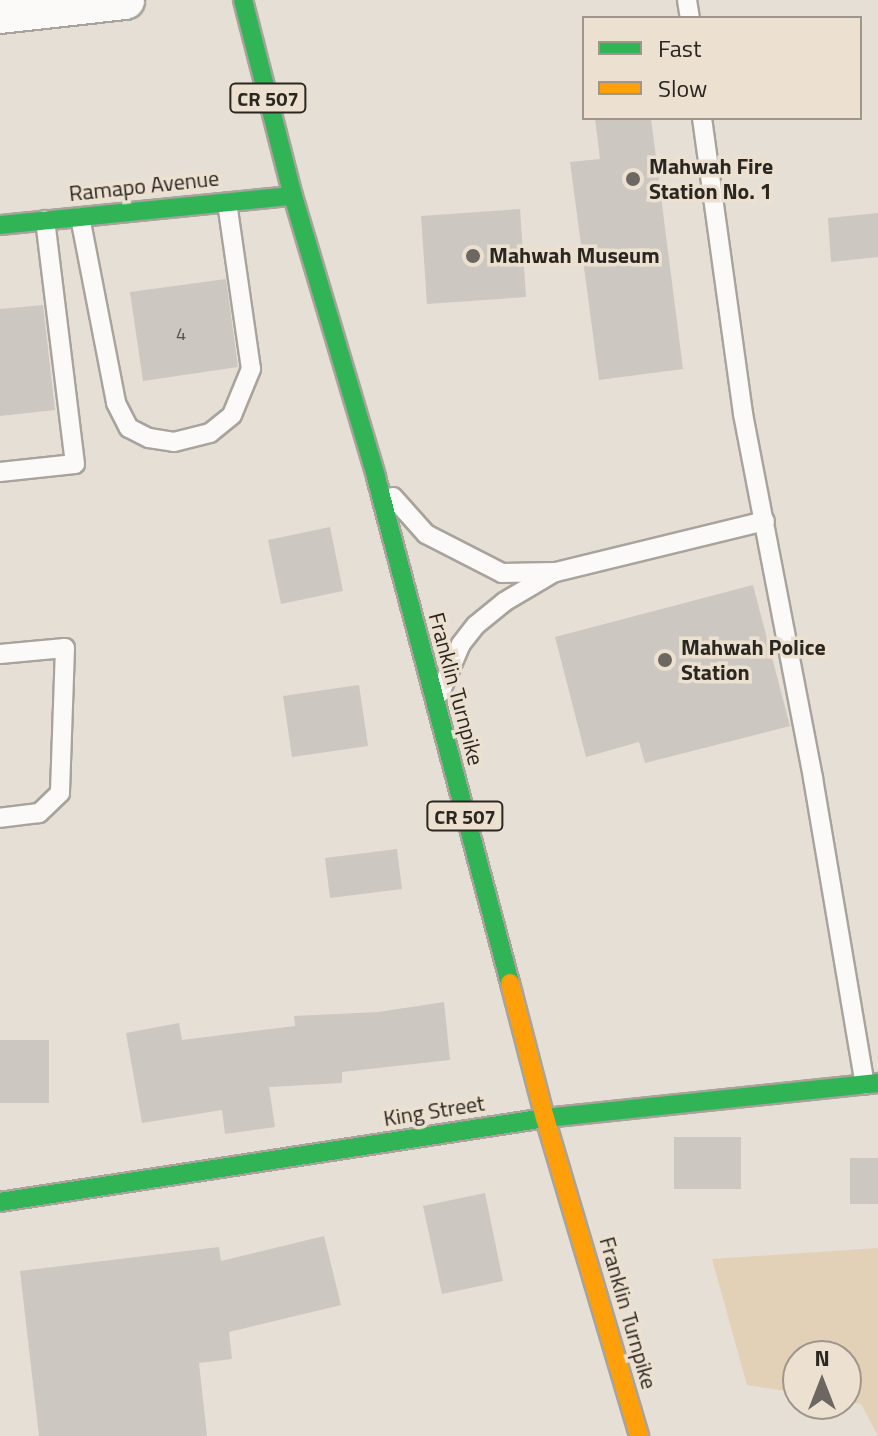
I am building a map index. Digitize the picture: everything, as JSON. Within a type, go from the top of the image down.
[{"type":"main road","name":"Franklin Turnpike","points":[[243,0],[293,196],[376,477],[545,1118],[639,1436]]},
{"type":"main road","name":"Ramapo Avenue","points":[[0,225],[293,196]]},
{"type":"main road","name":"King Street","points":[[0,1202],[545,1118],[872,1084]]},
{"type":"street","points":[[0,14],[125,0]]},
{"type":"lane","points":[[702,120],[743,414],[872,1084]]},
{"type":"lane","points":[[80,217],[116,403],[129,428],[149,438],[174,442],[210,433],[232,415],[251,369],[227,202]]},
{"type":"lane","points":[[0,472],[75,464],[45,220]]},
{"type":"lane","points":[[376,477],[426,534],[502,573],[556,572],[765,521]]},
{"type":"lane","points":[[435,703],[461,644],[476,625],[504,602],[556,572]]},
{"type":"lane","points":[[0,654],[65,648],[60,793],[39,813],[0,818]]},
{"type":"shaded area","points":[[878,1248],[878,1436],[862,1406],[862,1340],[782,1340],[782,1390],[747,1385],[712,1259]]},
{"type":"building","points":[[595,120],[651,120],[683,369],[599,380],[570,162],[600,159]]},
{"type":"building","name":"Mahwah Museum","points":[[520,209],[526,297],[427,304],[421,216]]},
{"type":"building","points":[[878,213],[878,257],[831,262],[828,218]]},
{"type":"building","points":[[226,279],[238,367],[143,381],[130,292]]},
{"type":"building","points":[[43,305],[55,410],[0,416],[0,309]]},
{"type":"building","points":[[330,527],[343,591],[281,604],[268,540]]},
{"type":"building","points":[[753,585],[790,726],[645,763],[639,742],[586,757],[555,637]]},
{"type":"building","points":[[359,685],[368,746],[292,757],[283,696]]},
{"type":"building","points":[[397,849],[402,889],[330,898],[325,858]]},
{"type":"building","points":[[444,1002],[450,1060],[342,1072],[342,1083],[269,1087],[275,1127],[225,1134],[222,1110],[142,1123],[126,1033],[179,1023],[182,1040],[295,1026],[294,1016],[378,1012]]},
{"type":"building","points":[[0,1040],[49,1040],[49,1103],[0,1103]]},
{"type":"building","points":[[674,1137],[741,1137],[741,1189],[674,1189]]},
{"type":"building","points":[[850,1158],[878,1158],[878,1204],[850,1204]]},
{"type":"building","points":[[485,1193],[503,1281],[442,1294],[423,1206]]},
{"type":"building","points":[[324,1236],[341,1305],[229,1332],[232,1359],[199,1363],[207,1436],[39,1436],[20,1271],[219,1247],[221,1261]]},
{"type":"traffic: fast","points":[[243,0],[293,196],[376,477],[510,983]]},
{"type":"traffic: fast","points":[[0,225],[293,196]]},
{"type":"traffic: fast","points":[[0,1202],[545,1118],[878,1083]]},
{"type":"traffic: slow","points":[[510,983],[545,1118],[639,1436]]},
{"type":"place","name":"Mahwah Fire Station No. 1","points":[[633,179]]},
{"type":"place","name":"Mahwah Museum","points":[[473,256]]},
{"type":"place","name":"Mahwah Police Station","points":[[665,660]]}]
